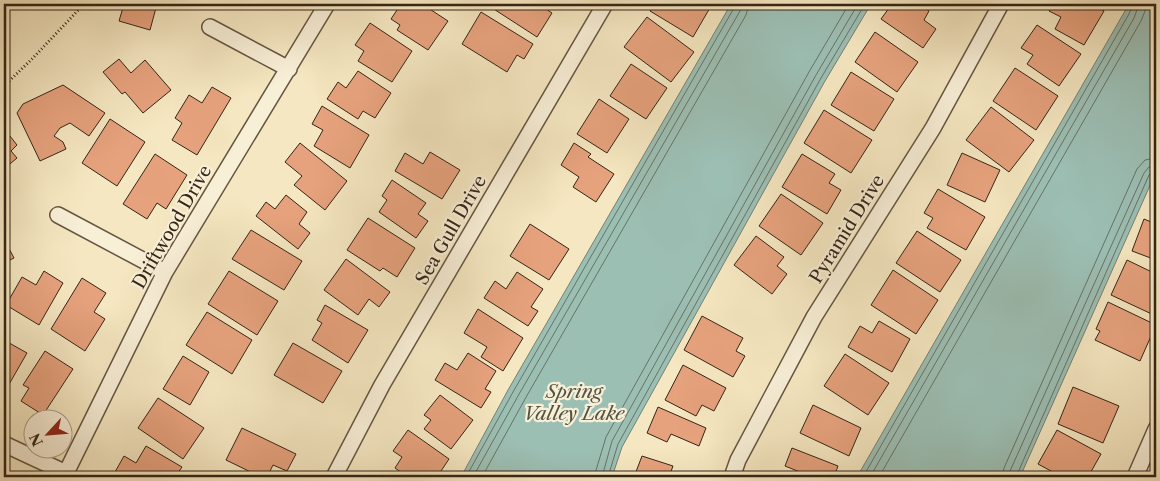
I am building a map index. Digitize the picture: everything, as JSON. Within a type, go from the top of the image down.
[{"type":"street","name":"Driftwood Drive","points":[[65,475],[165,272],[327,4]]},
{"type":"street","name":"Sea Gull Drive","points":[[334,477],[382,385],[605,4]]},
{"type":"street","name":"Pyramid Drive","points":[[732,477],[738,460],[814,317],[933,128],[1001,4]]},
{"type":"street","points":[[210,27],[289,69]]},
{"type":"street","points":[[58,215],[165,272]]},
{"type":"street","points":[[1135,477],[1156,429]]},
{"type":"street","points":[[4,444],[65,475]]},
{"type":"path","points":[[4,86],[84,4]]},
{"type":"water","name":"Spring Valley Lake","points":[[731,4],[871,4],[825,81],[622,447],[612,477],[461,477],[508,390]]},
{"type":"water","points":[[1129,4],[1156,4],[1156,172],[1020,477],[857,477]]},
{"type":"building","points":[[124,4],[157,4],[150,30],[119,21]]},
{"type":"building","points":[[387,4],[422,4],[448,21],[428,50],[397,30],[400,25],[391,19],[397,10]]},
{"type":"building","points":[[486,4],[541,4],[552,13],[537,37]]},
{"type":"building","points":[[654,4],[707,4],[711,6],[693,37],[650,11]]},
{"type":"building","points":[[892,4],[919,4],[929,11],[924,20],[936,29],[923,48],[881,19]]},
{"type":"building","points":[[1053,4],[1091,4],[1104,11],[1084,45],[1055,29],[1061,17],[1049,11]]},
{"type":"building","points":[[481,12],[533,44],[524,59],[517,55],[507,72],[462,44]]},
{"type":"building","points":[[647,17],[694,52],[671,82],[624,47]]},
{"type":"building","points":[[370,23],[412,51],[392,82],[358,61],[364,51],[355,45]]},
{"type":"building","points":[[1037,25],[1081,54],[1059,86],[1027,64],[1033,55],[1021,48]]},
{"type":"building","points":[[875,32],[918,62],[897,92],[855,62]]},
{"type":"building","points":[[119,59],[131,73],[145,60],[171,90],[143,113],[125,92],[122,94],[103,72]]},
{"type":"building","points":[[631,64],[667,88],[646,119],[610,96]]},
{"type":"building","points":[[1015,68],[1058,96],[1036,130],[993,101]]},
{"type":"building","points":[[358,71],[391,93],[375,118],[363,111],[358,119],[327,99],[338,82],[346,88]]},
{"type":"building","points":[[851,72],[894,99],[874,131],[831,105]]},
{"type":"building","points":[[63,85],[105,113],[89,136],[70,123],[60,128],[54,136],[63,142],[66,149],[40,161],[17,113],[23,104]]},
{"type":"building","points":[[212,87],[231,98],[197,155],[172,140],[182,123],[175,118],[189,95],[202,103]]},
{"type":"building","points":[[599,99],[629,119],[607,153],[577,134]]},
{"type":"building","points":[[322,106],[369,135],[350,168],[314,146],[323,130],[312,124]]},
{"type":"building","points":[[991,107],[1034,140],[1009,172],[966,140]]},
{"type":"building","points":[[824,110],[872,140],[851,173],[804,143]]},
{"type":"building","points":[[110,119],[145,142],[117,186],[82,163]]},
{"type":"building","points":[[6,131],[17,145],[11,151],[17,158],[4,169],[4,133]]},
{"type":"building","points":[[300,143],[347,181],[325,210],[294,185],[302,176],[285,162]]},
{"type":"building","points":[[574,143],[591,154],[588,157],[614,174],[596,202],[573,187],[579,177],[561,165]]},
{"type":"building","points":[[430,152],[460,170],[442,199],[395,171],[405,153],[423,164]]},
{"type":"building","points":[[962,153],[1000,170],[985,202],[947,185]]},
{"type":"building","points":[[155,154],[187,175],[166,209],[157,203],[147,219],[123,204]]},
{"type":"building","points":[[802,154],[835,174],[829,183],[841,190],[827,214],[782,187]]},
{"type":"building","points":[[392,180],[426,203],[418,214],[428,221],[416,238],[379,212],[387,200],[382,196]]},
{"type":"building","points":[[938,189],[985,217],[966,250],[927,228],[933,218],[924,213]]},
{"type":"building","points":[[781,194],[823,223],[801,255],[759,226]]},
{"type":"building","points":[[286,195],[307,212],[299,224],[310,233],[298,249],[256,216],[266,202],[275,209]]},
{"type":"building","points":[[368,218],[415,248],[397,277],[383,268],[380,271],[347,250]]},
{"type":"building","points":[[1144,219],[1156,224],[1156,260],[1132,251]]},
{"type":"building","points":[[530,224],[569,249],[549,280],[510,256]]},
{"type":"building","points":[[251,230],[302,261],[284,290],[232,259]]},
{"type":"building","points":[[917,231],[961,260],[940,292],[896,263]]},
{"type":"building","points":[[756,236],[784,257],[777,266],[787,274],[772,294],[734,265]]},
{"type":"building","points":[[4,239],[14,258],[4,263]]},
{"type":"building","points":[[346,259],[390,292],[379,307],[369,299],[358,315],[324,290]]},
{"type":"building","points":[[1127,260],[1156,274],[1156,316],[1111,295]]},
{"type":"building","points":[[893,270],[938,300],[916,334],[871,305]]},
{"type":"building","points":[[44,271],[63,283],[39,325],[6,305],[22,277],[36,285]]},
{"type":"building","points":[[229,271],[278,301],[257,335],[208,304]]},
{"type":"building","points":[[517,272],[543,289],[531,307],[538,311],[528,326],[484,298],[495,281],[506,289]]},
{"type":"building","points":[[82,278],[106,293],[94,312],[105,319],[85,351],[51,329]]},
{"type":"building","points":[[1108,302],[1156,325],[1140,361],[1095,340],[1100,331],[1096,329]]},
{"type":"building","points":[[325,305],[368,330],[348,363],[312,340],[322,323],[317,320]]},
{"type":"building","points":[[478,309],[523,338],[503,371],[481,357],[487,347],[464,333]]},
{"type":"building","points":[[207,312],[252,340],[232,374],[186,345]]},
{"type":"building","points":[[702,316],[743,338],[736,351],[745,356],[733,377],[684,350]]},
{"type":"building","points":[[879,321],[910,339],[892,372],[848,347],[860,326],[872,333]]},
{"type":"building","points":[[4,340],[27,353],[4,393]]},
{"type":"building","points":[[293,343],[342,371],[323,403],[274,375]]},
{"type":"building","points":[[45,351],[73,369],[48,408],[32,408],[21,401],[29,388],[23,385]]},
{"type":"building","points":[[468,353],[496,371],[485,389],[491,392],[481,408],[435,380],[445,363],[457,370]]},
{"type":"building","points":[[845,354],[889,383],[868,415],[824,386]]},
{"type":"building","points":[[183,356],[209,372],[190,405],[163,389]]},
{"type":"building","points":[[683,365],[726,388],[714,411],[702,405],[696,416],[665,400]]},
{"type":"building","points":[[1073,387],[1119,406],[1103,443],[1058,424]]},
{"type":"building","points":[[440,395],[473,420],[451,449],[424,429],[431,420],[424,415]]},
{"type":"building","points":[[158,398],[204,428],[183,459],[138,428]]},
{"type":"building","points":[[813,405],[861,428],[849,456],[800,433]]},
{"type":"building","points":[[658,407],[706,428],[699,446],[671,434],[667,442],[647,433]]},
{"type":"building","points":[[242,428],[296,454],[287,471],[273,465],[267,477],[261,477],[226,460]]},
{"type":"building","points":[[408,430],[449,459],[437,477],[408,477],[395,468],[402,457],[393,451]]},
{"type":"building","points":[[1057,430],[1101,454],[1088,477],[1062,477],[1038,464]]},
{"type":"building","points":[[146,446],[182,467],[175,477],[124,477],[115,472],[124,456],[136,463]]},
{"type":"building","points":[[792,448],[838,466],[834,477],[798,477],[800,472],[785,466]]},
{"type":"building","points":[[642,456],[673,466],[669,477],[634,477]]}]
